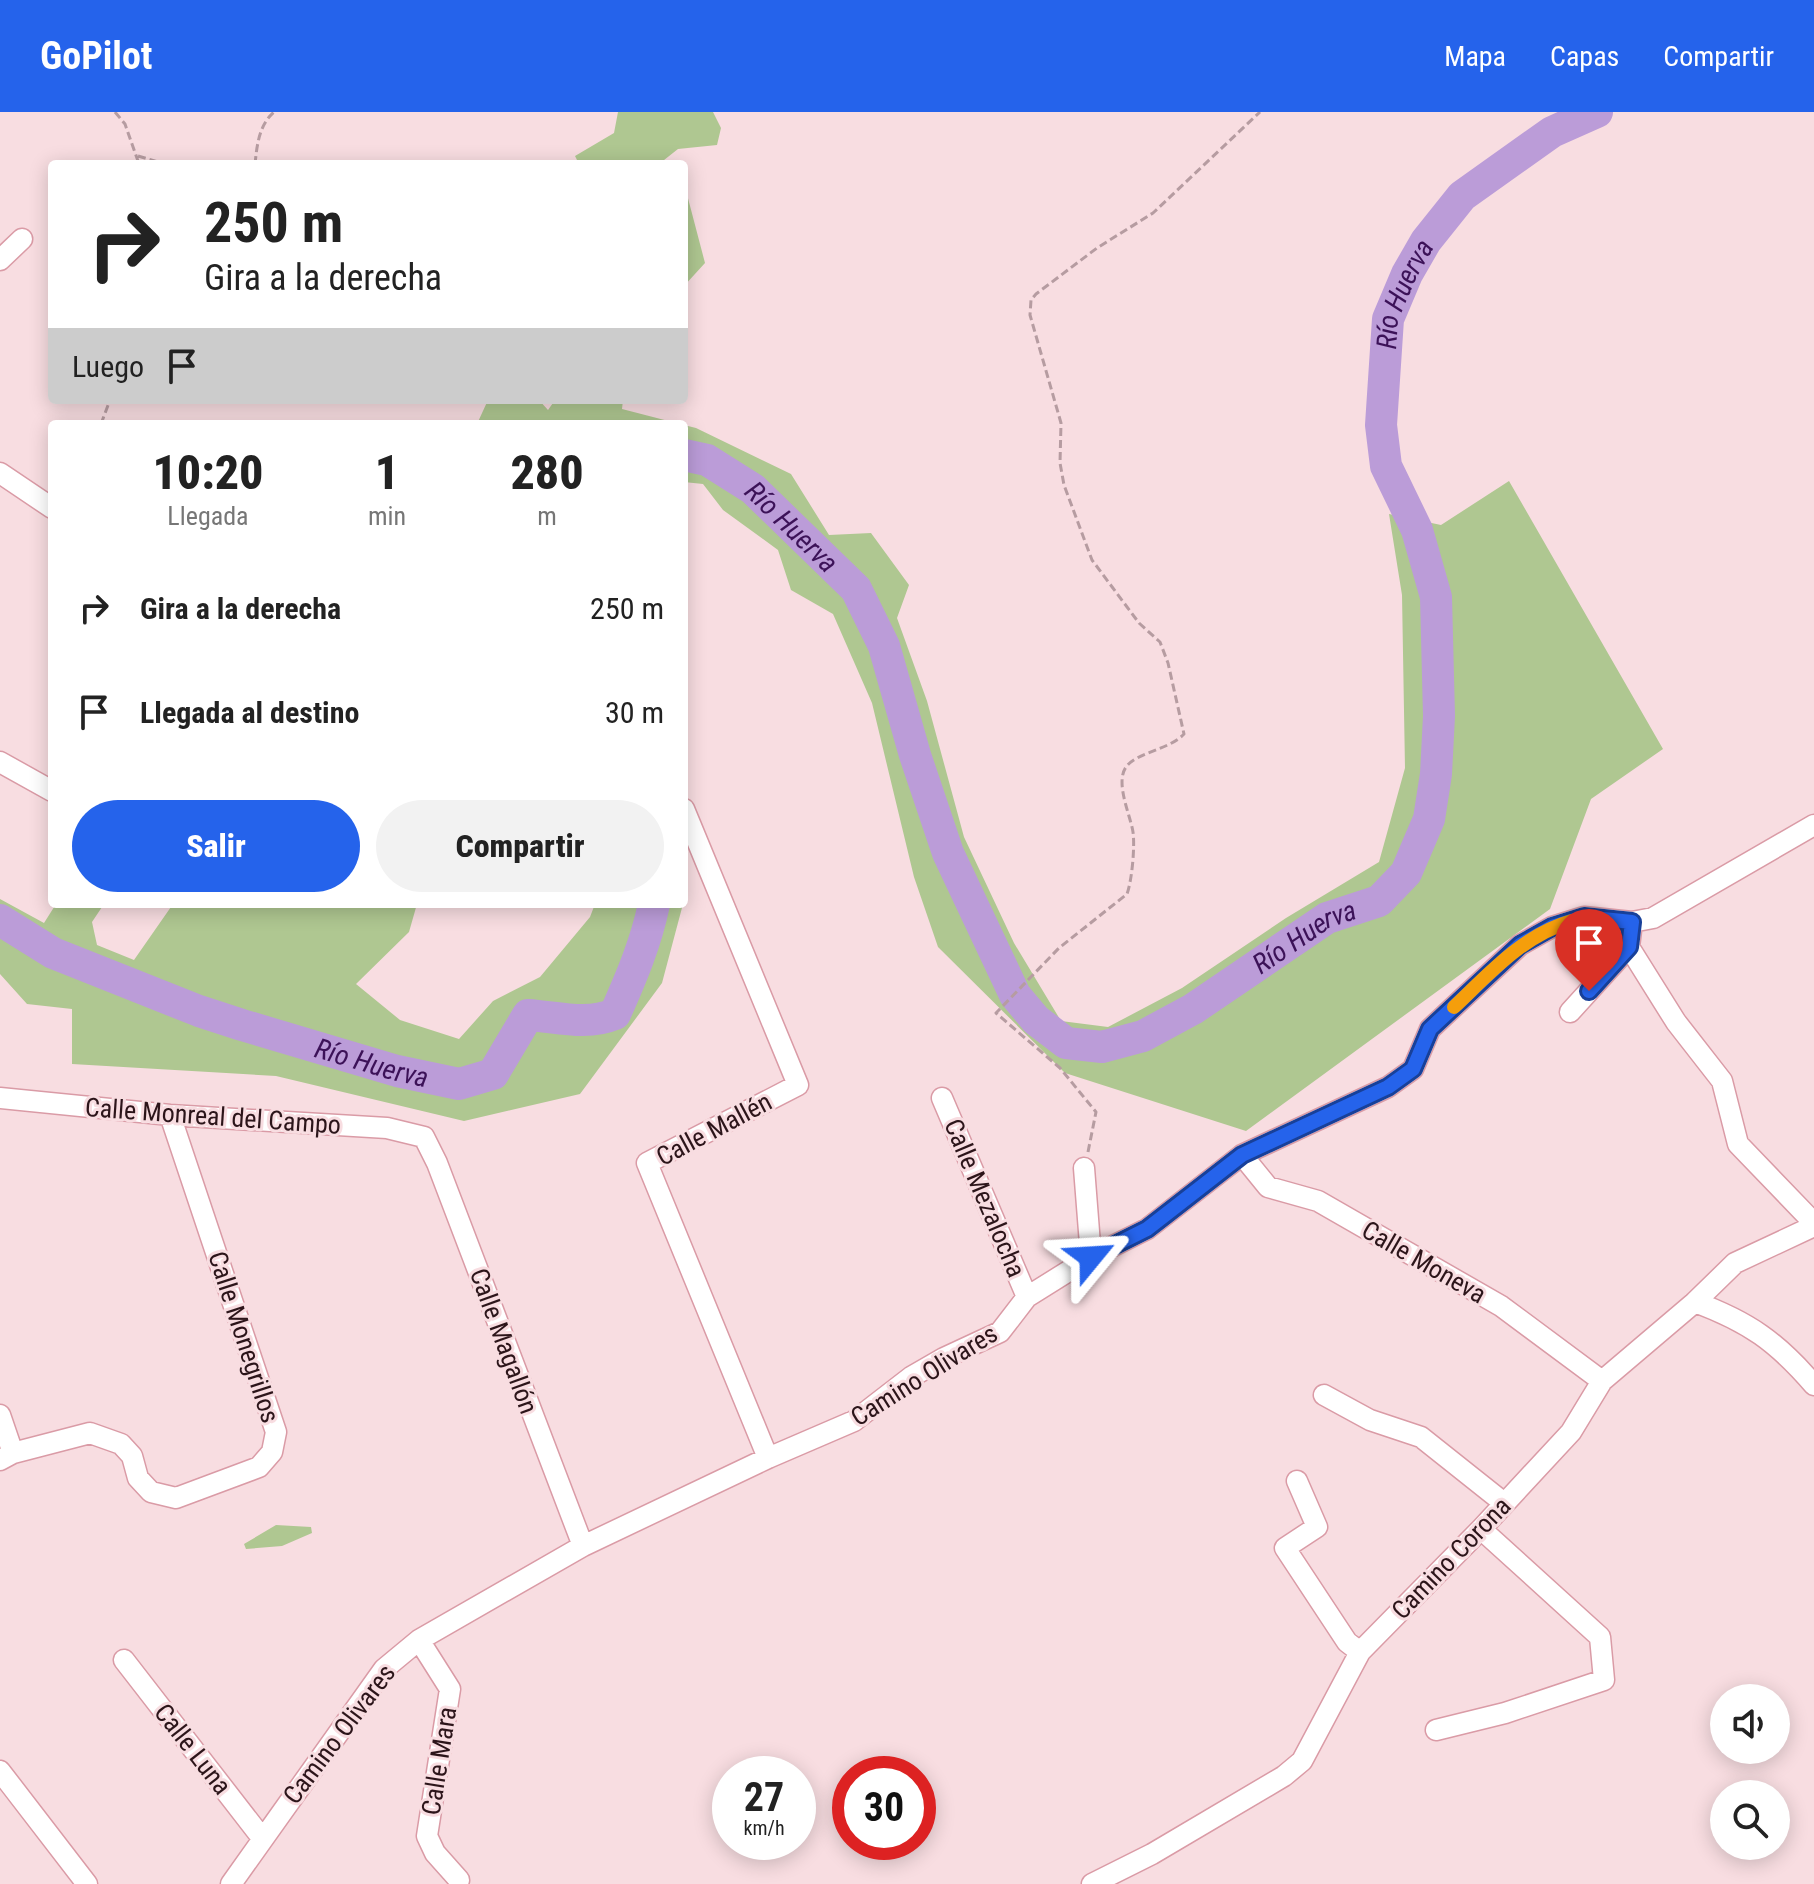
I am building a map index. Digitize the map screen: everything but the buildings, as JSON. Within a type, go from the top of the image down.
[{"type":"street","points":[[0,260],[22,239]]},
{"type":"street","points":[[0,473],[48,505]]},
{"type":"street","points":[[0,762],[48,789]]},
{"type":"street","name":"Calle Mallén","points":[[688,819],[798,1085],[647,1163],[768,1458]]},
{"type":"street","name":"Camino Olivares","points":[[231,1884],[384,1669],[419,1640],[583,1546],[768,1458],[854,1421],[911,1377],[1000,1332],[1027,1297],[1091,1257],[1147,1229],[1242,1155],[1388,1087],[1413,1069],[1430,1029],[1520,945],[1552,927],[1584,917],[1632,922],[1653,918],[1814,825]]},
{"type":"street","points":[[1570,1012],[1629,947],[1632,922]]},
{"type":"street","points":[[1629,947],[1676,1022],[1722,1081],[1738,1144],[1814,1225]]},
{"type":"street","name":"Calle Monreal del Campo","points":[[0,1098],[170,1115],[387,1128],[424,1137]]},
{"type":"street","name":"Calle Mezalocha","points":[[942,1098],[1027,1297]]},
{"type":"street","name":"Calle Monegrillos","points":[[7,1457],[90,1433],[121,1444],[132,1456],[138,1478],[151,1492],[176,1498],[259,1467],[272,1452],[276,1432],[170,1115]]},
{"type":"street","name":"Calle Magallón","points":[[424,1137],[437,1163],[583,1546]]},
{"type":"street","name":"Calle Moneva","points":[[1242,1155],[1268,1187],[1318,1201],[1488,1299],[1602,1381]]},
{"type":"street","points":[[1084,1168],[1091,1257]]},
{"type":"street","name":"Camino Corona","points":[[1092,1884],[1152,1854],[1284,1776],[1302,1761],[1360,1652],[1571,1432],[1602,1381],[1695,1302],[1735,1263],[1814,1225]]},
{"type":"street","points":[[1695,1302],[1753,1328],[1778,1347],[1814,1385]]},
{"type":"street","points":[[1324,1395],[1370,1420],[1421,1437],[1504,1503]]},
{"type":"street","points":[[0,1415],[7,1457]]},
{"type":"street","points":[[1297,1481],[1317,1527],[1285,1548],[1347,1642],[1360,1652]]},
{"type":"street","points":[[1436,1730],[1505,1713],[1604,1680],[1600,1637],[1481,1529]]},
{"type":"street","name":"Calle Mara","points":[[419,1640],[450,1689],[427,1836],[435,1853],[459,1880]]},
{"type":"street","name":"Calle Luna","points":[[124,1660],[262,1838]]},
{"type":"street","points":[[0,1771],[87,1884]]},
{"type":"path","points":[[115,112],[125,124],[138,160]]},
{"type":"path","points":[[255,160],[266,120],[274,112]]},
{"type":"path","points":[[1084,1168],[1096,1112],[1060,1068],[996,1013],[1059,948],[1127,894],[1134,837],[1121,775],[1129,763],[1176,743],[1184,734],[1168,663],[1160,642],[1139,623],[1092,560],[1064,485],[1060,463],[1061,423],[1030,315],[1031,300],[1047,284],[1097,248],[1153,213],[1260,112]]},
{"type":"path","points":[[138,156],[152,160]]},
{"type":"green space","points":[[618,112],[713,112],[721,128],[717,145],[678,149],[664,160],[577,160],[575,156],[614,133]]},
{"type":"green space","points":[[688,198],[705,263],[688,282]]},
{"type":"green space","points":[[486,404],[543,404],[548,410],[552,404],[623,404],[622,409],[665,420],[479,420]]},
{"type":"green space","points":[[688,426],[791,474],[829,535],[871,533],[909,585],[897,618],[927,701],[964,837],[1014,943],[1061,1021],[1108,1027],[1182,988],[1286,918],[1379,862],[1405,768],[1402,595],[1389,514],[1441,525],[1509,481],[1663,749],[1591,799],[1550,909],[1246,1131],[1065,1073],[938,947],[914,877],[872,703],[833,614],[791,590],[778,550],[723,510],[703,484],[688,482]]},
{"type":"green space","points":[[0,899],[44,923],[53,908],[101,908],[92,922],[97,945],[134,960],[170,908],[416,908],[409,932],[356,984],[400,1020],[459,1039],[493,1001],[540,977],[590,917],[593,908],[682,908],[662,983],[580,1094],[464,1121],[276,1076],[72,1064],[72,1009],[27,1004],[0,974]]},
{"type":"green space","points":[[276,1525],[311,1527],[312,1533],[282,1546],[246,1549],[244,1544]]},
{"type":"waterway","name":"Río Huerva","points":[[688,456],[707,460],[753,489],[856,589],[884,646],[915,755],[948,853],[1015,995],[1036,1020],[1066,1043],[1102,1047],[1143,1036],[1193,1009],[1327,918],[1379,901],[1406,873],[1429,819],[1436,774],[1439,716],[1436,597],[1417,530],[1386,466],[1381,425],[1388,319],[1407,274],[1426,241],[1462,196],[1552,132],[1597,112]]},
{"type":"waterway","name":"Río Huerva","points":[[0,920],[53,953],[199,1011],[397,1071],[459,1084],[493,1074],[528,1015],[593,1020],[615,1014],[632,974],[653,908]]},
{"type":"slow traffic","points":[[1454,1007],[1520,945],[1552,927],[1572,921]]},
{"type":"route","points":[[1091,1257],[1147,1229],[1242,1155],[1388,1087],[1413,1069],[1430,1029],[1520,945],[1552,927],[1584,917],[1632,922],[1629,947],[1589,991]]}]
